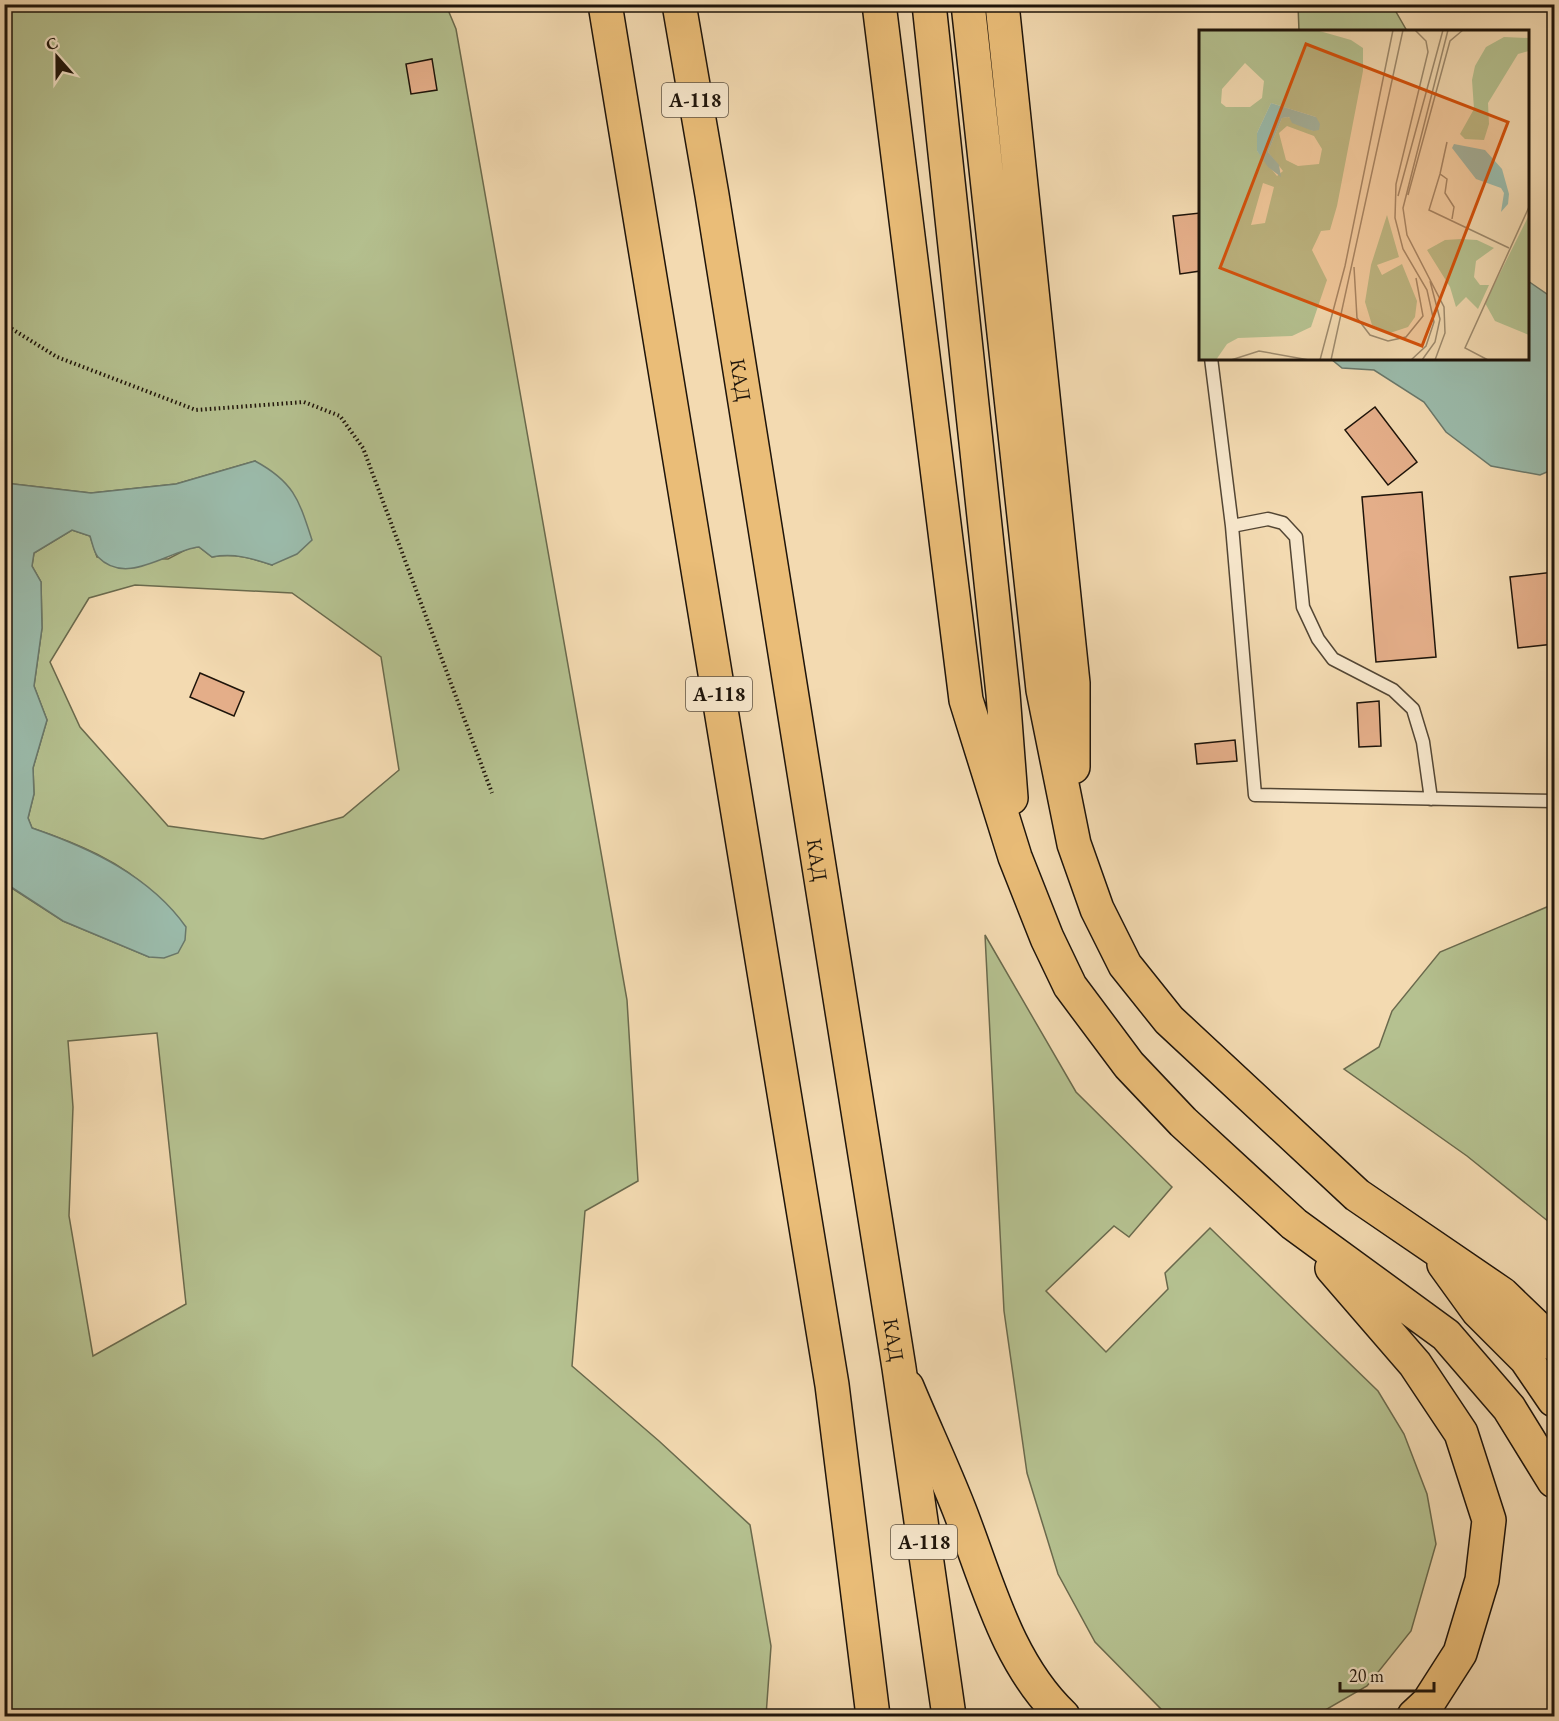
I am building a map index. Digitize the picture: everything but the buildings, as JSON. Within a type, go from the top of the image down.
[{"type":"main road","name":"А-118","points":[[605,4],[832,1385],[873,1716]]},
{"type":"main road","name":"КАД","points":[[679,4],[712,195],[899,1368],[950,1716]]},
{"type":"main road","points":[[879,4],[966,700],[1015,857],[1047,938],[1070,986],[1129,1065],[1183,1122],[1294,1224],[1446,1335],[1509,1408],[1554,1482]]},
{"type":"main road","points":[[929,4],[1003,694],[1015,857]]},
{"type":"main road","points":[[968,4],[1043,690],[1074,844],[1097,909],[1125,965],[1169,1020],[1357,1195],[1502,1294],[1554,1344]]},
{"type":"main road","points":[[1002,4],[1073,683],[1074,844]]},
{"type":"main road","points":[[1294,1224],[1415,1364],[1455,1423],[1461,1433],[1489,1520],[1482,1580],[1460,1653],[1428,1703],[1414,1716]]},
{"type":"main road","points":[[1432,1248],[1478,1311],[1526,1359],[1554,1400]]},
{"type":"main road","points":[[899,1368],[958,1508],[1008,1640],[1049,1703],[1063,1716]]},
{"type":"lane","points":[[1211,360],[1232,526],[1255,795],[1554,801]]},
{"type":"lane","points":[[1232,526],[1268,519],[1283,524],[1296,537],[1303,607],[1318,639],[1333,659],[1393,690],[1413,709],[1423,742],[1431,799]]},
{"type":"path","points":[[4,324],[57,357],[196,410],[304,402],[340,416],[363,448],[492,793]]},
{"type":"green space","points":[[5,5],[446,5],[456,29],[627,1000],[638,1181],[585,1211],[572,1366],[659,1441],[750,1525],[771,1646],[766,1716],[5,1716],[4,883],[63,921],[149,957],[154,894],[127,872],[97,854],[32,828],[28,818],[34,794],[33,768],[47,720],[34,686],[42,628],[41,582],[32,566],[34,553],[72,530],[90,536],[97,557],[168,559],[189,548],[199,547],[212,557],[242,557],[272,565],[255,461],[176,484],[91,493],[5,483]],"holes":[[[135,585],[292,593],[381,657],[399,770],[343,817],[263,839],[168,826],[80,727],[50,662],[89,598]],[[157,1033],[186,1304],[93,1356],[69,1216],[73,1107],[68,1041]]]},
{"type":"green space","points":[[1298,5],[1392,5],[1406,30],[1299,30]]},
{"type":"green space","points":[[1554,904],[1554,1226],[1467,1156],[1344,1069],[1379,1047],[1392,1011],[1440,952]]},
{"type":"green space","points":[[985,935],[1076,1092],[1172,1187],[1129,1237],[1114,1226],[1046,1291],[1106,1352],[1168,1289],[1165,1273],[1210,1228],[1378,1391],[1404,1434],[1427,1494],[1436,1544],[1411,1631],[1367,1686],[1315,1716],[1180,1716],[1164,1712],[1095,1642],[1058,1574],[1027,1473],[1004,1311]]},
{"type":"shaded area","points":[[1529,282],[1554,299],[1554,469],[1540,475],[1491,466],[1446,432],[1424,402],[1374,370],[1342,368],[1332,360],[1529,360]]},
{"type":"shaded area","points":[[255,461],[279,477],[293,493],[299,503],[312,540],[297,554],[272,565],[242,557],[212,557],[199,547],[135,568],[122,569],[109,565],[98,557],[90,536],[72,530],[34,553],[32,566],[41,582],[42,628],[34,686],[47,720],[33,768],[34,794],[28,818],[32,828],[75,845],[117,866],[155,893],[171,909],[186,927],[185,940],[178,953],[164,958],[149,957],[63,921],[5,883],[5,483],[91,493],[176,484]]}]
